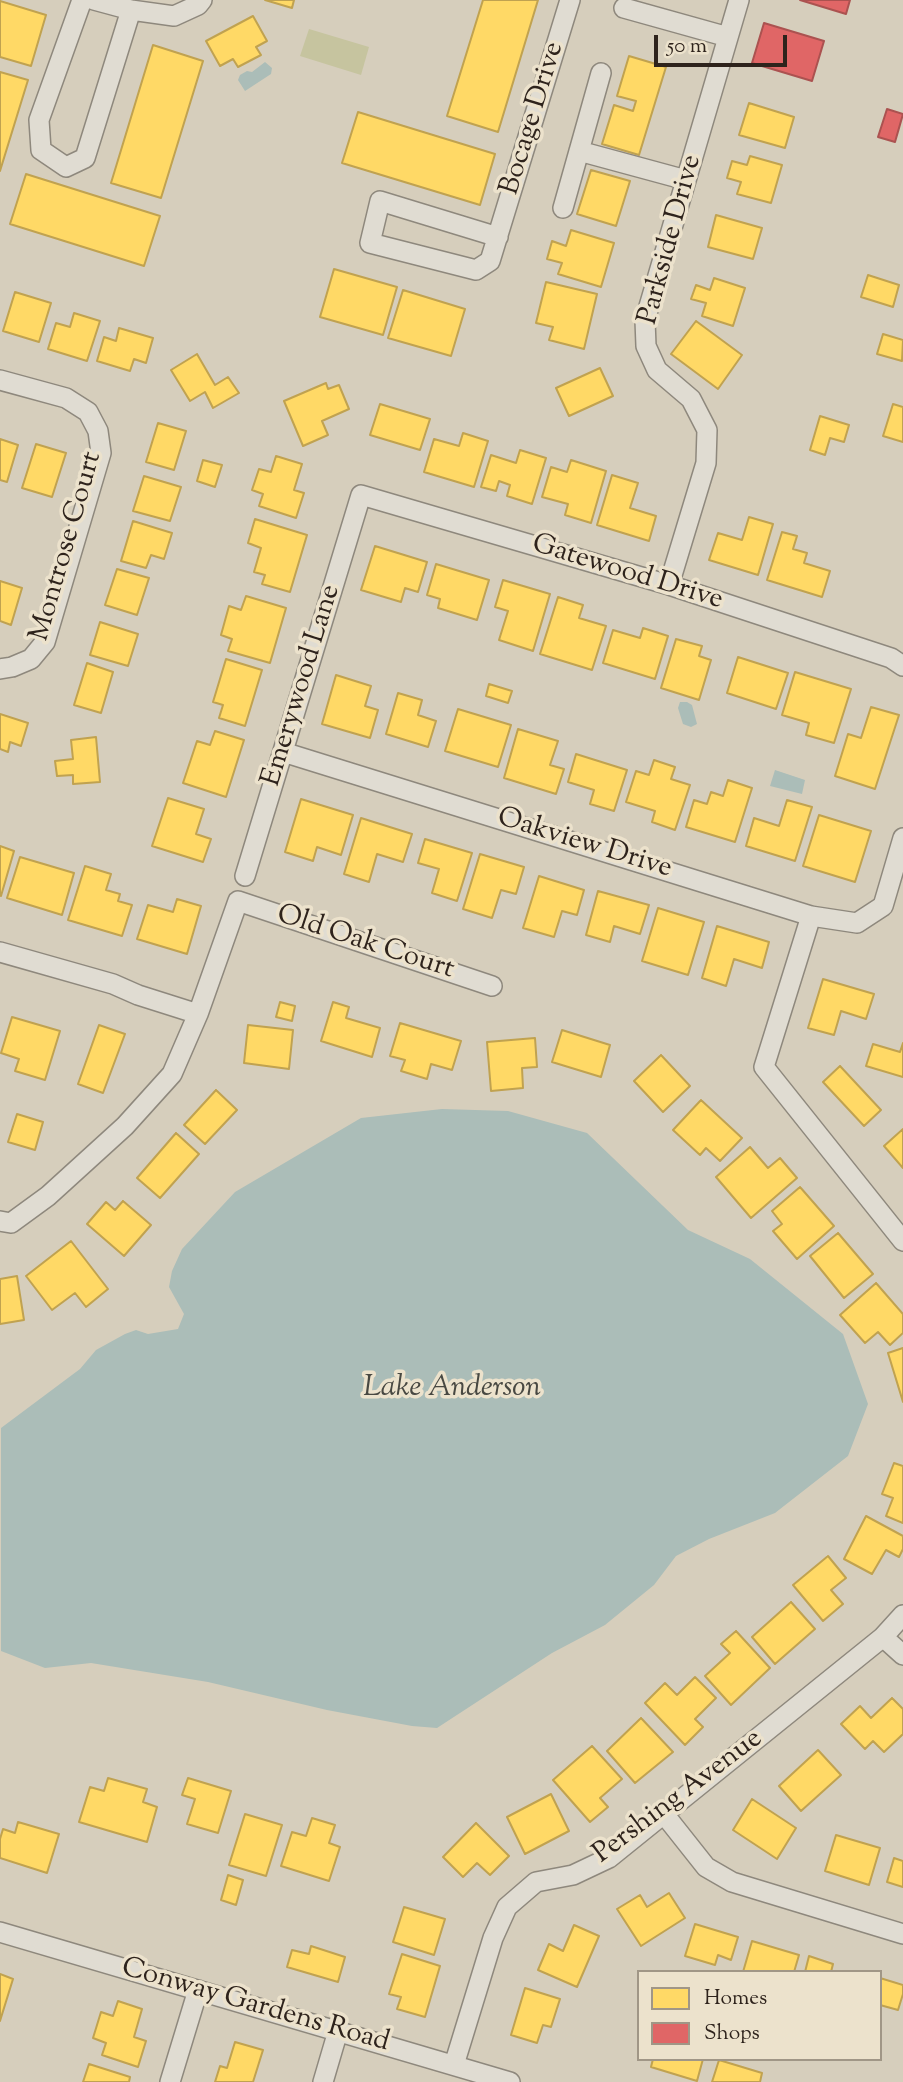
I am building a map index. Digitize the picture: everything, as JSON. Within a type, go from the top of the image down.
[{"type":"street","points":[[82,0],[39,120],[41,150],[66,167],[85,158],[131,10]]},
{"type":"street","points":[[94,0],[131,10],[174,16],[198,5],[201,0]]},
{"type":"street","name":"Bocage Drive","points":[[498,237],[380,201],[370,243],[476,270],[491,261],[570,0]]},
{"type":"street","name":"Parkside Drive","points":[[669,585],[706,463],[707,430],[691,399],[657,370],[646,346],[645,320],[739,0]]},
{"type":"street","points":[[624,8],[728,37]]},
{"type":"street","points":[[563,208],[601,73]]},
{"type":"street","points":[[579,151],[686,180]]},
{"type":"street","name":"Montrose Court","points":[[0,380],[66,398],[88,412],[98,431],[101,453],[45,642],[31,659],[0,669]]},
{"type":"street","name":"Gatewood Drive","points":[[361,495],[669,585],[897,662]]},
{"type":"street","name":"Emerywood Lane","points":[[245,876],[361,495]]},
{"type":"street","name":"Oakview Drive","points":[[283,752],[811,916],[857,923],[883,906],[903,838]]},
{"type":"street","name":"Old Oak Court","points":[[198,1014],[238,901],[492,986]]},
{"type":"street","points":[[811,916],[765,1067],[903,1241]]},
{"type":"street","points":[[0,952],[113,984],[198,1014],[172,1074],[125,1126],[48,1196],[11,1223],[0,1221]]},
{"type":"street","name":"Pershing Avenue","points":[[454,2065],[494,1938],[508,1907],[536,1882],[573,1875],[609,1858],[883,1637],[903,1615]]},
{"type":"street","points":[[883,1637],[903,1656]]},
{"type":"street","points":[[664,1814],[706,1867],[732,1882],[903,1934]]},
{"type":"street","name":"Conway Gardens Road","points":[[0,1932],[510,2082]]},
{"type":"street","points":[[170,2082],[198,1990]]},
{"type":"street","points":[[323,2082],[338,2031]]},
{"type":"shaded area","points":[[309,29],[369,47],[361,75],[300,56]]},
{"type":"water","points":[[265,62],[272,68],[271,74],[245,91],[238,80],[240,75],[247,71],[252,72]]},
{"type":"water","points":[[680,702],[692,705],[697,724],[691,727],[683,724],[678,708]]},
{"type":"water","points":[[775,770],[805,780],[802,794],[770,786]]},
{"type":"water","name":"Lake Anderson","points":[[442,1109],[508,1111],[587,1133],[688,1230],[750,1259],[843,1334],[868,1404],[848,1456],[775,1513],[709,1539],[676,1556],[654,1585],[605,1625],[552,1653],[437,1728],[327,1710],[208,1682],[91,1663],[45,1668],[1,1651],[1,1428],[80,1369],[96,1350],[136,1330],[148,1334],[178,1329],[184,1314],[169,1287],[172,1271],[182,1249],[235,1192],[361,1118]]},
{"type":"building: Homes","points":[[265,0],[294,0],[292,8]]},
{"type":"building: Homes","points":[[483,0],[538,0],[498,132],[447,116]]},
{"type":"building: Homes","points":[[0,1],[46,15],[31,66],[0,57]]},
{"type":"building: Homes","points":[[253,16],[267,41],[256,47],[261,55],[238,67],[233,59],[220,66],[206,41]]},
{"type":"building: Homes","points":[[153,45],[203,61],[161,198],[111,183]]},
{"type":"building: Homes","points":[[629,56],[666,67],[639,155],[602,144],[614,105],[633,111],[636,101],[617,96]]},
{"type":"building: Homes","points":[[0,72],[28,80],[0,171]]},
{"type":"building: Homes","points":[[749,103],[794,117],[785,148],[739,135]]},
{"type":"building: Homes","points":[[358,112],[495,154],[480,205],[342,163]]},
{"type":"building: Homes","points":[[750,156],[782,165],[771,203],[737,194],[741,182],[727,178],[732,161],[747,165]]},
{"type":"building: Homes","points":[[591,170],[630,181],[616,226],[577,214]]},
{"type":"building: Homes","points":[[26,174],[160,216],[144,266],[10,224]]},
{"type":"building: Homes","points":[[716,215],[762,228],[753,259],[708,247]]},
{"type":"building: Homes","points":[[571,230],[614,243],[601,287],[558,274],[562,263],[547,259],[552,241],[566,246]]},
{"type":"building: Homes","points":[[334,269],[397,287],[383,335],[320,317]]},
{"type":"building: Homes","points":[[868,275],[899,285],[893,307],[861,297]]},
{"type":"building: Homes","points":[[714,278],[745,288],[733,326],[702,316],[706,303],[691,299],[696,285],[710,290]]},
{"type":"building: Homes","points":[[546,282],[597,294],[584,349],[549,340],[553,327],[536,323]]},
{"type":"building: Homes","points":[[403,290],[465,309],[451,356],[388,338]]},
{"type":"building: Homes","points":[[15,292],[51,303],[39,342],[3,331]]},
{"type":"building: Homes","points":[[74,313],[100,321],[87,361],[48,349],[56,323],[70,327]]},
{"type":"building: Homes","points":[[696,321],[742,355],[718,389],[671,354]]},
{"type":"building: Homes","points":[[119,328],[153,338],[146,363],[134,359],[130,371],[97,361],[104,337],[116,341]]},
{"type":"building: Homes","points":[[883,334],[903,340],[902,361],[877,354]]},
{"type":"building: Homes","points":[[197,354],[215,385],[228,377],[239,393],[213,408],[205,392],[190,401],[171,370]]},
{"type":"building: Homes","points":[[600,368],[613,396],[569,416],[556,388]]},
{"type":"building: Homes","points":[[326,383],[328,389],[339,385],[349,409],[322,421],[328,435],[303,446],[284,401]]},
{"type":"building: Homes","points":[[380,404],[430,419],[420,450],[370,435]]},
{"type":"building: Homes","points":[[893,404],[903,407],[903,442],[883,436]]},
{"type":"building: Homes","points":[[820,416],[849,425],[844,442],[830,438],[825,455],[810,450]]},
{"type":"building: Homes","points":[[158,423],[186,431],[174,470],[146,462]]},
{"type":"building: Homes","points":[[463,433],[488,441],[474,487],[424,472],[434,439],[459,446]]},
{"type":"building: Homes","points":[[0,439],[18,445],[7,482],[0,480]]},
{"type":"building: Homes","points":[[36,444],[66,453],[52,497],[22,488]]},
{"type":"building: Homes","points":[[520,450],[546,458],[532,504],[507,496],[510,485],[499,481],[496,491],[481,487],[491,455],[516,463]]},
{"type":"building: Homes","points":[[276,456],[302,464],[294,490],[304,493],[296,518],[259,506],[263,494],[252,490],[259,469],[271,472]]},
{"type":"building: Homes","points":[[203,460],[222,465],[215,487],[197,481]]},
{"type":"building: Homes","points":[[571,460],[606,471],[591,523],[565,515],[568,504],[542,497],[551,467],[567,472]]},
{"type":"building: Homes","points":[[612,475],[638,483],[630,508],[656,516],[649,541],[597,525]]},
{"type":"building: Homes","points":[[144,476],[181,487],[170,521],[133,511]]},
{"type":"building: Homes","points":[[749,517],[773,524],[758,575],[709,560],[718,533],[742,540]]},
{"type":"building: Homes","points":[[255,519],[307,535],[290,592],[262,584],[265,575],[254,572],[261,548],[248,543]]},
{"type":"building: Homes","points":[[133,521],[172,533],[164,559],[151,555],[146,568],[121,561]]},
{"type":"building: Homes","points":[[782,532],[797,536],[793,549],[807,553],[804,563],[830,571],[822,597],[767,580]]},
{"type":"building: Homes","points":[[375,546],[427,562],[418,592],[405,588],[401,602],[361,590]]},
{"type":"building: Homes","points":[[436,564],[489,580],[477,620],[438,608],[440,599],[427,595]]},
{"type":"building: Homes","points":[[117,569],[149,578],[137,615],[105,605]]},
{"type":"building: Homes","points":[[503,580],[550,594],[533,651],[499,640],[508,611],[495,607]]},
{"type":"building: Homes","points":[[0,581],[22,588],[11,625],[0,621]]},
{"type":"building: Homes","points":[[246,596],[286,608],[270,663],[228,651],[232,639],[221,635],[229,606],[241,610]]},
{"type":"building: Homes","points":[[558,597],[583,605],[579,618],[606,626],[592,670],[540,654]]},
{"type":"building: Homes","points":[[100,622],[138,634],[128,666],[90,655]]},
{"type":"building: Homes","points":[[643,628],[668,636],[655,679],[603,663],[613,630],[640,638]]},
{"type":"building: Homes","points":[[676,639],[702,646],[699,656],[711,660],[699,700],[661,688]]},
{"type":"building: Homes","points":[[738,657],[788,673],[776,709],[727,693]]},
{"type":"building: Homes","points":[[226,659],[262,670],[245,726],[219,718],[223,705],[213,702]]},
{"type":"building: Homes","points":[[87,663],[113,672],[101,713],[74,705]]},
{"type":"building: Homes","points":[[795,672],[851,689],[834,743],[806,735],[809,723],[782,715]]},
{"type":"building: Homes","points":[[336,675],[371,686],[365,706],[378,710],[370,738],[322,724]]},
{"type":"building: Homes","points":[[489,684],[512,691],[508,703],[486,696]]},
{"type":"building: Homes","points":[[398,693],[422,700],[418,715],[436,721],[428,747],[386,734]]},
{"type":"building: Homes","points":[[871,707],[899,715],[875,789],[835,776],[848,734],[861,738]]},
{"type":"building: Homes","points":[[458,709],[511,725],[498,767],[445,751]]},
{"type":"building: Homes","points":[[0,714],[28,723],[21,746],[10,742],[8,752],[0,749]]},
{"type":"building: Homes","points":[[518,729],[558,741],[550,765],[564,769],[556,794],[504,778]]},
{"type":"building: Homes","points":[[215,731],[244,740],[226,797],[183,783],[197,741],[210,745]]},
{"type":"building: Homes","points":[[96,737],[100,782],[73,784],[73,775],[57,776],[55,761],[73,759],[71,740]]},
{"type":"building: Homes","points":[[576,754],[627,770],[614,811],[590,804],[594,790],[568,782]]},
{"type":"building: Homes","points":[[654,760],[675,767],[671,779],[690,785],[675,830],[652,822],[655,811],[626,802],[636,771],[649,775]]},
{"type":"building: Homes","points":[[728,780],[752,788],[735,842],[686,827],[694,800],[707,804],[711,792],[723,796]]},
{"type":"building: Homes","points":[[168,798],[204,809],[196,834],[211,839],[203,862],[152,846]]},
{"type":"building: Homes","points":[[301,799],[353,815],[341,855],[317,847],[313,861],[285,852]]},
{"type":"building: Homes","points":[[787,800],[812,807],[795,861],[746,846],[754,818],[779,826]]},
{"type":"building: Homes","points":[[819,815],[871,831],[855,882],[803,866]]},
{"type":"building: Homes","points":[[361,818],[412,834],[403,862],[377,854],[369,882],[344,874]]},
{"type":"building: Homes","points":[[425,839],[472,853],[457,901],[432,893],[439,869],[418,863]]},
{"type":"building: Homes","points":[[0,846],[14,851],[1,896],[0,895]]},
{"type":"building: Homes","points":[[480,854],[524,867],[516,894],[501,890],[492,918],[463,909]]},
{"type":"building: Homes","points":[[20,857],[74,873],[62,915],[7,898]]},
{"type":"building: Homes","points":[[85,866],[111,874],[106,890],[120,894],[118,901],[132,905],[122,936],[68,920]]},
{"type":"building: Homes","points":[[539,876],[584,890],[577,915],[562,911],[554,937],[523,928]]},
{"type":"building: Homes","points":[[598,891],[649,905],[640,934],[614,926],[610,942],[586,935]]},
{"type":"building: Homes","points":[[177,899],[201,906],[187,954],[137,939],[148,905],[173,912]]},
{"type":"building: Homes","points":[[658,908],[704,922],[688,975],[642,961]]},
{"type":"building: Homes","points":[[717,926],[769,942],[762,968],[734,959],[726,986],[702,978]]},
{"type":"building: Homes","points":[[823,979],[874,994],[866,1019],[841,1011],[834,1035],[808,1028]]},
{"type":"building: Homes","points":[[280,1002],[295,1006],[292,1021],[276,1017]]},
{"type":"building: Homes","points":[[333,1002],[349,1007],[346,1018],[380,1028],[372,1057],[321,1041]]},
{"type":"building: Homes","points":[[12,1017],[60,1031],[45,1080],[15,1071],[19,1059],[1,1053]]},
{"type":"building: Homes","points":[[400,1023],[461,1041],[452,1070],[431,1064],[427,1079],[401,1071],[405,1060],[390,1056]]},
{"type":"building: Homes","points":[[99,1025],[125,1034],[103,1093],[78,1084]]},
{"type":"building: Homes","points":[[248,1025],[293,1030],[289,1069],[244,1063]]},
{"type":"building: Homes","points":[[562,1030],[610,1045],[601,1077],[552,1062]]},
{"type":"building: Homes","points":[[535,1038],[537,1067],[522,1068],[523,1088],[491,1091],[487,1042]]},
{"type":"building: Homes","points":[[903,1043],[903,1077],[866,1066],[873,1044],[900,1052]]},
{"type":"building: Homes","points":[[661,1055],[690,1086],[663,1112],[634,1081]]},
{"type":"building: Homes","points":[[840,1066],[881,1110],[864,1126],[823,1082]]},
{"type":"building: Homes","points":[[216,1090],[237,1110],[205,1144],[184,1125]]},
{"type":"building: Homes","points":[[701,1100],[742,1138],[720,1161],[706,1148],[700,1155],[673,1130]]},
{"type":"building: Homes","points":[[17,1114],[43,1122],[35,1150],[8,1142]]},
{"type":"building: Homes","points":[[903,1129],[903,1168],[884,1146]]},
{"type":"building: Homes","points":[[176,1133],[199,1154],[160,1198],[137,1178]]},
{"type":"building: Homes","points":[[750,1147],[768,1168],[780,1158],[797,1178],[751,1218],[716,1177]]},
{"type":"building: Homes","points":[[800,1187],[834,1226],[797,1259],[773,1231],[782,1224],[772,1211]]},
{"type":"building: Homes","points":[[123,1201],[151,1225],[124,1256],[87,1224],[106,1202],[115,1210]]},
{"type":"building: Homes","points":[[838,1233],[873,1274],[844,1298],[810,1256]]},
{"type":"building: Homes","points":[[71,1241],[108,1289],[86,1307],[75,1293],[52,1310],[26,1276]]},
{"type":"building: Homes","points":[[17,1276],[24,1320],[0,1324],[0,1279]]},
{"type":"building: Homes","points":[[876,1283],[903,1314],[903,1333],[890,1345],[878,1332],[865,1343],[840,1315]]},
{"type":"building: Homes","points":[[903,1348],[903,1402],[888,1353]]},
{"type":"building: Homes","points":[[894,1463],[903,1466],[903,1523],[886,1516],[893,1498],[882,1494]]},
{"type":"building: Homes","points":[[866,1516],[903,1536],[903,1549],[899,1557],[886,1550],[872,1574],[844,1559]]},
{"type":"building: Homes","points":[[828,1556],[846,1578],[831,1590],[843,1604],[823,1621],[793,1585]]},
{"type":"building: Homes","points":[[791,1602],[815,1629],[775,1664],[752,1637]]},
{"type":"building: Homes","points":[[736,1631],[770,1668],[731,1705],[705,1676],[730,1653],[721,1644]]},
{"type":"building: Homes","points":[[695,1677],[716,1698],[695,1719],[703,1727],[685,1745],[645,1703],[665,1683],[677,1695]]},
{"type":"building: Homes","points":[[892,1698],[903,1709],[903,1734],[884,1752],[873,1741],[865,1749],[841,1724],[860,1706],[871,1718]]},
{"type":"building: Homes","points":[[641,1718],[673,1752],[635,1783],[607,1751]]},
{"type":"building: Homes","points":[[592,1746],[622,1779],[600,1798],[608,1807],[590,1822],[553,1780]]},
{"type":"building: Homes","points":[[818,1750],[841,1775],[801,1811],[779,1786]]},
{"type":"building: Homes","points":[[108,1778],[147,1789],[143,1802],[157,1807],[147,1842],[79,1822],[90,1787],[104,1791]]},
{"type":"building: Homes","points":[[188,1778],[231,1791],[218,1833],[187,1824],[195,1799],[182,1795]]},
{"type":"building: Homes","points":[[551,1794],[569,1831],[525,1854],[507,1817]]},
{"type":"building: Homes","points":[[752,1799],[796,1828],[777,1859],[733,1830]]},
{"type":"building: Homes","points":[[245,1814],[282,1825],[266,1876],[229,1865]]},
{"type":"building: Homes","points":[[312,1818],[335,1825],[329,1843],[340,1847],[329,1881],[281,1866],[292,1832],[306,1836]]},
{"type":"building: Homes","points":[[18,1822],[59,1834],[47,1873],[0,1858],[3,1829],[15,1833]]},
{"type":"building: Homes","points":[[476,1823],[509,1856],[490,1875],[477,1863],[463,1877],[443,1857]]},
{"type":"building: Homes","points":[[836,1835],[880,1848],[869,1885],[825,1871]]},
{"type":"building: Homes","points":[[894,1858],[903,1861],[903,1887],[887,1882]]},
{"type":"building: Homes","points":[[228,1875],[243,1880],[236,1905],[221,1900]]},
{"type":"building: Homes","points":[[669,1893],[685,1918],[641,1946],[617,1909],[640,1895],[647,1907]]},
{"type":"building: Homes","points":[[404,1907],[445,1919],[434,1955],[393,1942]]},
{"type":"building: Homes","points":[[695,1924],[738,1937],[731,1960],[718,1955],[715,1965],[685,1956]]},
{"type":"building: Homes","points":[[574,1925],[599,1936],[577,1987],[538,1970],[549,1944],[563,1951]]},
{"type":"building: Homes","points":[[752,1941],[799,1955],[795,1970],[744,1970]]},
{"type":"building: Homes","points":[[311,1946],[345,1957],[338,1982],[287,1967],[292,1950],[309,1954]]},
{"type":"building: Homes","points":[[402,1954],[440,1966],[425,2017],[397,2009],[401,1997],[389,1994]]},
{"type":"building: Homes","points":[[809,1956],[833,1964],[832,1970],[806,1970]]},
{"type":"building: Homes","points":[[0,1974],[13,1979],[0,2021]]},
{"type":"building: Homes","points":[[882,1979],[903,1985],[898,2010],[882,2006]]},
{"type":"building: Homes","points":[[525,1988],[560,1999],[551,2027],[543,2025],[537,2043],[511,2035]]},
{"type":"building: Homes","points":[[118,2001],[142,2009],[134,2037],[146,2041],[138,2067],[102,2055],[106,2043],[93,2038],[101,2012],[113,2016]]},
{"type":"building: Homes","points":[[235,2042],[263,2050],[253,2082],[215,2082],[220,2066],[227,2068]]},
{"type":"building: Homes","points":[[652,2061],[702,2061],[697,2081],[651,2067]]},
{"type":"building: Homes","points":[[719,2061],[762,2073],[760,2082],[712,2082]]},
{"type":"building: Homes","points":[[89,2064],[130,2077],[129,2082],[83,2082]]},
{"type":"building: Shops","points":[[800,0],[850,0],[846,14]]},
{"type":"building: Shops","points":[[764,23],[824,41],[812,81],[752,63]]},
{"type":"building: Shops","points":[[887,109],[903,114],[895,142],[878,137]]}]
